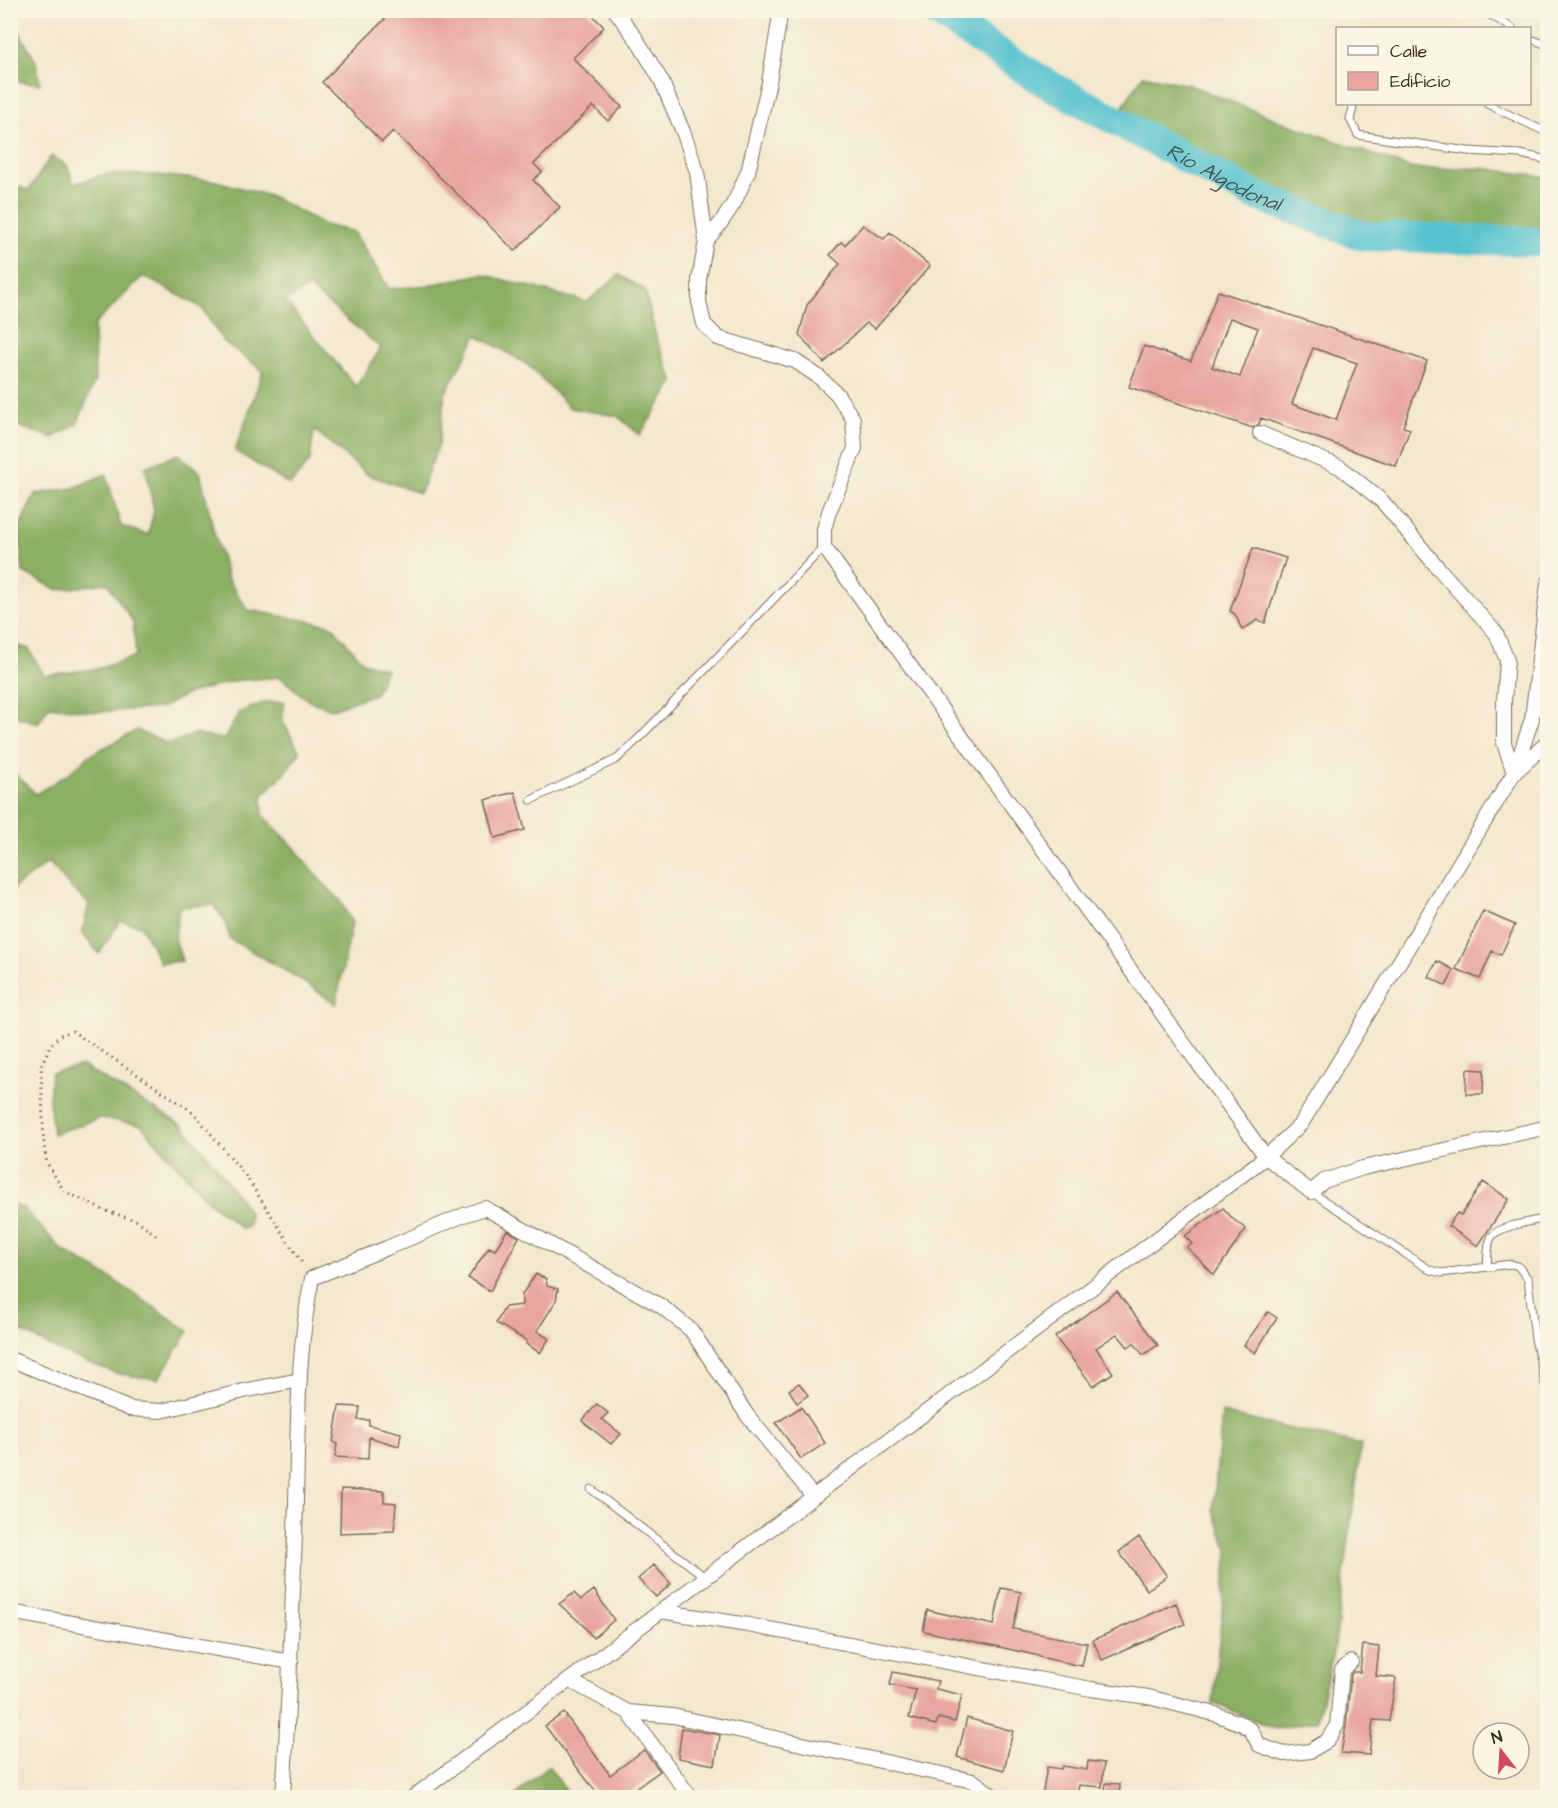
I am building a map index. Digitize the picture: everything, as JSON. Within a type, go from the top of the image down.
[{"type":"street","points":[[615,10],[637,40],[661,80],[697,172],[706,241],[699,280],[699,302],[704,324],[718,338],[795,362],[819,377],[837,394],[853,419],[855,448],[829,512],[824,529],[824,547],[1266,1157],[1311,1192],[1324,1181],[1363,1168],[1548,1127]]},
{"type":"street","points":[[706,241],[734,203],[748,172],[769,82],[781,10]]},
{"type":"street","points":[[1260,433],[1340,467],[1382,501],[1496,633],[1507,660],[1504,743],[1514,773]]},
{"type":"street","points":[[412,1797],[1266,1157],[1301,1124],[1514,773],[1532,719],[1548,583]]},
{"type":"street","points":[[1514,773],[1548,742]]},
{"type":"street","points":[[283,1797],[291,1662],[300,1380],[305,1311],[312,1278],[464,1215],[484,1209],[661,1306],[691,1330],[747,1415],[813,1496]]},
{"type":"street","points":[[10,1359],[130,1409],[151,1411],[161,1411],[300,1380]]},
{"type":"street","points":[[660,1611],[748,1625],[1091,1689],[1148,1697],[1215,1714],[1242,1724],[1251,1730],[1259,1745],[1284,1754],[1310,1751],[1327,1741],[1337,1725],[1342,1670],[1351,1662]]},
{"type":"street","points":[[10,1612],[291,1662]]},
{"type":"street","points":[[568,1680],[628,1712],[673,1716],[973,1781],[996,1797]]},
{"type":"street","points":[[628,1712],[691,1797]]},
{"type":"lane","points":[[1482,10],[1510,27]]},
{"type":"lane","points":[[1531,39],[1548,45]]},
{"type":"lane","points":[[1354,105],[1350,119],[1358,135],[1468,151],[1520,154],[1548,160]]},
{"type":"lane","points":[[1489,105],[1548,133]]},
{"type":"lane","points":[[531,800],[617,759],[824,547]]},
{"type":"lane","points":[[1311,1192],[1430,1270],[1441,1273],[1510,1264],[1518,1266],[1528,1279],[1535,1339],[1548,1396]]},
{"type":"lane","points":[[1487,1267],[1492,1235],[1499,1230],[1548,1218]]},
{"type":"lane","points":[[591,1489],[705,1577]]},
{"type":"path","points":[[156,1235],[138,1221],[103,1210],[64,1191],[47,1163],[40,1066],[50,1046],[60,1035],[72,1031],[193,1112],[245,1175],[312,1278]]},
{"type":"green space","points":[[10,24],[16,26],[36,62],[40,84],[11,81]]},
{"type":"green space","points":[[1143,75],[1189,85],[1413,169],[1482,168],[1547,177],[1543,236],[1364,233],[1252,190],[1116,117]]},
{"type":"green space","points":[[51,156],[67,165],[74,184],[106,174],[158,175],[216,181],[273,197],[324,225],[354,232],[389,289],[429,285],[482,274],[587,302],[619,275],[645,290],[657,341],[674,382],[640,435],[617,416],[570,408],[528,365],[477,335],[445,394],[439,444],[420,493],[368,475],[314,430],[310,461],[290,485],[235,451],[263,371],[223,341],[201,307],[143,276],[94,325],[95,380],[77,424],[52,438],[17,426],[10,414],[11,185],[29,190]],"holes":[[[308,287],[381,348],[356,387],[285,301]]]},
{"type":"green space","points":[[178,454],[200,472],[228,580],[248,610],[331,625],[363,662],[386,669],[375,694],[332,709],[309,701],[280,677],[233,681],[187,694],[161,708],[96,712],[49,706],[38,723],[11,715],[11,644],[29,649],[44,675],[97,669],[136,656],[133,622],[107,583],[58,590],[23,572],[18,530],[35,494],[73,488],[106,474],[121,526],[148,535],[154,510],[145,467]]},
{"type":"green space","points":[[265,702],[285,702],[282,720],[300,752],[283,775],[262,796],[263,815],[341,901],[352,923],[336,1004],[293,975],[230,939],[224,919],[213,905],[179,907],[175,939],[182,961],[160,963],[141,926],[120,921],[99,954],[82,933],[89,904],[69,886],[49,862],[11,890],[11,770],[36,794],[68,774],[90,755],[137,730],[168,744],[195,734],[224,739],[240,712]]},
{"type":"green space","points":[[82,1066],[182,1125],[219,1170],[249,1212],[249,1226],[242,1229],[209,1202],[141,1125],[101,1118],[53,1134],[49,1101],[51,1073]]},
{"type":"green space","points":[[10,1204],[23,1208],[62,1250],[109,1277],[189,1331],[158,1379],[118,1374],[59,1351],[11,1326]]},
{"type":"green space","points":[[1222,1413],[1361,1445],[1335,1644],[1317,1720],[1276,1729],[1213,1703],[1228,1550],[1213,1510]]},
{"type":"green space","points":[[548,1766],[571,1797],[513,1797]]},
{"type":"building","points":[[376,10],[587,10],[604,27],[573,58],[622,107],[608,121],[593,106],[534,164],[542,172],[533,180],[560,207],[515,251],[393,131],[382,142],[322,82],[385,19]]},
{"type":"building","points":[[863,225],[884,239],[890,232],[930,266],[875,329],[867,323],[824,363],[799,335],[807,305],[840,264],[830,255],[841,242],[845,245]]},
{"type":"building","points":[[1218,291],[1427,361],[1403,427],[1410,429],[1396,466],[1261,418],[1259,424],[1253,428],[1129,387],[1144,346],[1191,361]],"holes":[[[1230,318],[1258,328],[1240,377],[1212,367]],[[1313,348],[1357,363],[1336,420],[1292,404]]]},
{"type":"building","points":[[1253,548],[1286,558],[1265,623],[1258,620],[1242,630],[1235,614],[1230,611]]},
{"type":"building","points":[[515,792],[525,830],[495,838],[485,800]]},
{"type":"building","points":[[1483,911],[1515,925],[1501,955],[1492,951],[1480,979],[1456,969]]},
{"type":"building","points":[[1437,961],[1454,970],[1446,986],[1429,977]]},
{"type":"building","points":[[1467,1069],[1484,1070],[1483,1094],[1466,1094]]},
{"type":"building","points":[[1483,1182],[1509,1199],[1478,1246],[1448,1226],[1457,1213],[1461,1215]]},
{"type":"building","points":[[1223,1208],[1246,1229],[1214,1275],[1187,1247],[1192,1244],[1185,1236]]},
{"type":"building","points":[[507,1230],[519,1237],[490,1291],[468,1278],[489,1247],[495,1250]]},
{"type":"building","points":[[536,1274],[546,1279],[547,1286],[558,1289],[556,1301],[537,1331],[549,1339],[540,1353],[526,1344],[527,1341],[496,1323],[505,1307],[522,1305],[522,1294]]},
{"type":"building","points":[[1117,1292],[1158,1345],[1143,1355],[1134,1343],[1128,1347],[1117,1334],[1096,1348],[1113,1373],[1093,1386],[1055,1337]]},
{"type":"building","points":[[1268,1312],[1277,1318],[1255,1353],[1244,1345]]},
{"type":"building","points":[[799,1383],[808,1395],[797,1403],[789,1390]]},
{"type":"building","points":[[597,1404],[608,1413],[602,1419],[621,1434],[611,1444],[582,1421]]},
{"type":"building","points":[[339,1406],[360,1407],[358,1420],[369,1420],[369,1425],[401,1433],[399,1446],[369,1437],[368,1459],[335,1457],[337,1444],[333,1442]]},
{"type":"building","points":[[801,1407],[825,1443],[801,1459],[776,1423]]},
{"type":"building","points":[[341,1489],[384,1491],[384,1502],[396,1503],[394,1531],[340,1533]]},
{"type":"building","points":[[1139,1537],[1167,1576],[1147,1590],[1119,1552]]},
{"type":"building","points":[[654,1565],[671,1584],[656,1597],[638,1579]]},
{"type":"building","points":[[1001,1588],[1021,1592],[1013,1629],[1087,1643],[1082,1666],[923,1631],[927,1610],[994,1625]]},
{"type":"building","points":[[594,1590],[614,1620],[593,1638],[582,1624],[559,1604],[574,1593],[581,1600]]},
{"type":"building","points":[[1176,1603],[1185,1624],[1102,1660],[1093,1640]]},
{"type":"building","points":[[1363,1645],[1379,1647],[1376,1676],[1396,1678],[1389,1721],[1373,1720],[1369,1755],[1341,1753],[1351,1674],[1360,1672]]},
{"type":"building","points":[[893,1672],[938,1681],[936,1689],[962,1695],[955,1722],[938,1718],[936,1725],[909,1718],[916,1690],[890,1685]]},
{"type":"building","points":[[564,1713],[610,1775],[644,1750],[660,1771],[624,1797],[600,1797],[545,1726]]},
{"type":"building","points":[[967,1718],[1013,1731],[1004,1770],[957,1757]]},
{"type":"building","points":[[682,1728],[720,1735],[715,1765],[678,1758]]},
{"type":"building","points":[[1088,1761],[1104,1763],[1102,1787],[1079,1785],[1077,1797],[1042,1797],[1047,1767],[1061,1769],[1062,1766],[1087,1770]]},
{"type":"building","points":[[1106,1783],[1120,1784],[1119,1797],[1104,1797]]},
{"type":"waterway","name":"Río Algodonal","points":[[933,10],[1044,82],[1252,194],[1363,236],[1548,242]]}]
